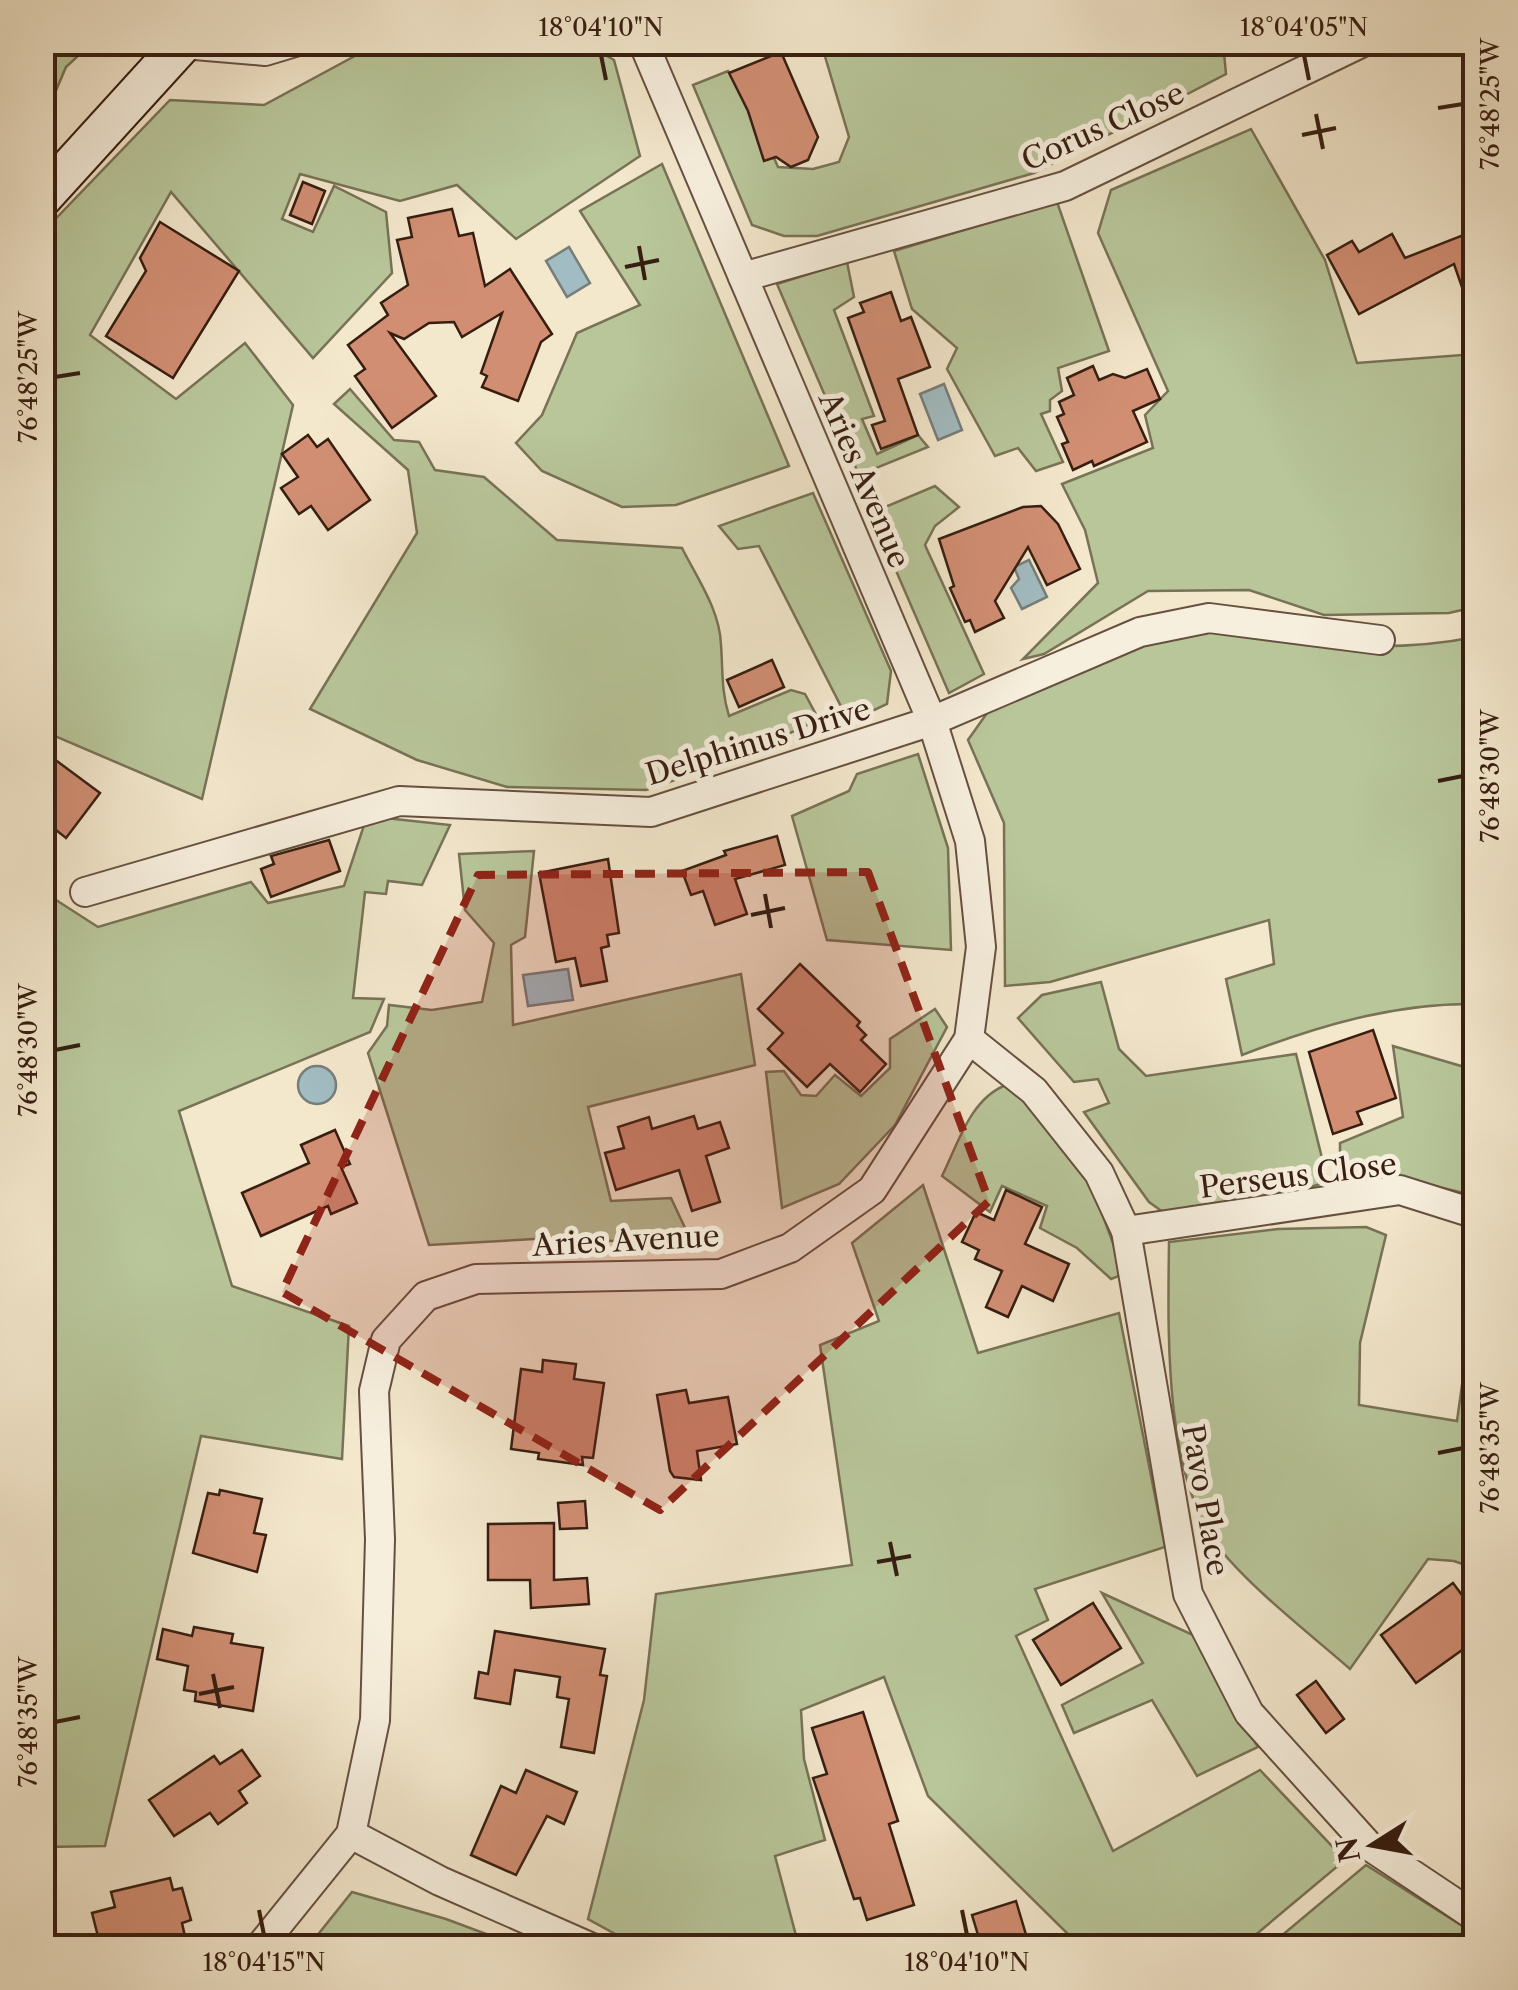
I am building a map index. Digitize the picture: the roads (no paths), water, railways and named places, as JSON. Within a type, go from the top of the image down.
[{"type":"main road","points":[[42,198],[184,43]]},
{"type":"street","points":[[184,43],[265,51],[295,42]]},
{"type":"street","name":"Aries Avenue","points":[[259,1948],[351,1834],[374,1720],[380,1539],[374,1391],[386,1340],[426,1296],[476,1279],[721,1274],[790,1248],[872,1190],[969,1040],[981,946],[970,841],[932,721],[643,42]]},
{"type":"street","name":"Corus Close","points":[[743,277],[1065,186],[1363,42]]},
{"type":"street","name":"Delphinus Drive","points":[[85,892],[399,800],[650,812],[932,721],[1140,632],[1209,618],[1380,640]]},
{"type":"street","name":"Pavo Place","points":[[969,1040],[1034,1091],[1099,1173],[1126,1231],[1188,1594],[1249,1712],[1368,1846],[1476,1917]]},
{"type":"street","name":"Perseus Close","points":[[1126,1231],[1400,1190],[1476,1214]]},
{"type":"street","points":[[351,1834],[440,1882],[592,1948]]},
{"type":"water","points":[[569,247],[590,283],[567,297],[546,261]]},
{"type":"water","points":[[944,384],[962,430],[938,440],[920,394]]},
{"type":"water","points":[[1029,560],[1047,597],[1022,609],[1011,588],[1019,579],[1014,567]]},
{"type":"water","points":[[568,969],[573,1000],[528,1006],[523,975]]},
{"type":"water","points":[[317,1066],[330,1072],[336,1085],[330,1098],[317,1104],[304,1098],[298,1085],[304,1072]]}]
